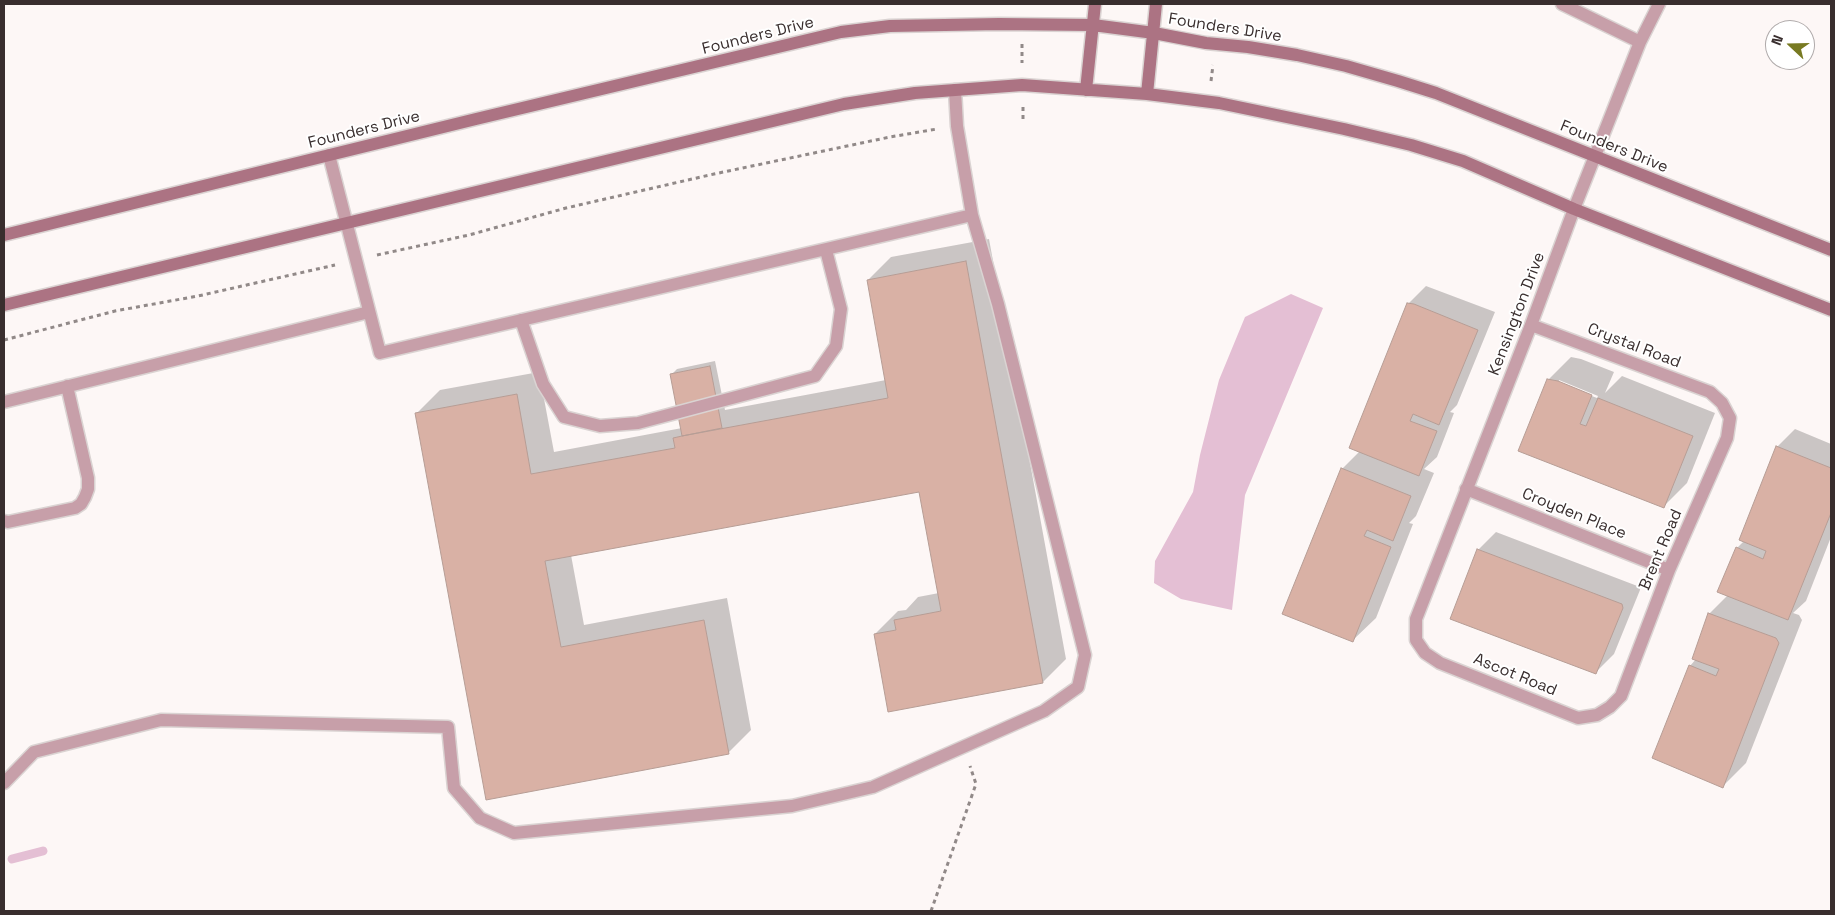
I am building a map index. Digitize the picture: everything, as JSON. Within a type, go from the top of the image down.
[{"type":"main road","points":[[1086,90],[1095,4]]},
{"type":"main road","points":[[1147,94],[1156,4]]},
{"type":"main road","name":"Founders Drive","points":[[4,235],[841,32],[890,26],[999,24],[1093,25],[1154,33],[1206,44],[1248,47],[1346,66],[1436,93],[1831,250]]},
{"type":"main road","points":[[4,305],[844,104],[915,93],[1022,85],[1147,94],[1219,103],[1344,128],[1411,145],[1463,161],[1574,209],[1831,310]]},
{"type":"street","points":[[1562,4],[1640,42]]},
{"type":"street","name":"Kensington Drive","points":[[1416,640],[1416,619],[1531,325],[1574,209],[1640,42],[1659,4]]},
{"type":"street","points":[[4,783],[34,752],[161,720],[448,727],[454,788],[480,818],[514,833],[792,806],[873,787],[1044,711],[1078,687],[1086,655],[998,304],[972,216],[957,126],[955,90]]},
{"type":"street","points":[[330,155],[380,353],[972,216]]},
{"type":"street","points":[[521,320],[543,384],[564,417],[600,426],[638,423],[815,376],[836,346],[841,309],[826,250]]},
{"type":"street","points":[[4,402],[369,312]]},
{"type":"street","name":"Crystal Road","points":[[1531,325],[1710,392],[1722,403]]},
{"type":"street","points":[[4,521],[8,522],[75,508],[81,504],[85,497],[88,488],[88,478],[67,386]]},
{"type":"street","name":"Brent Road","points":[[1610,707],[1620,696],[1669,570],[1728,438],[1730,418],[1722,403]]},
{"type":"street","name":"Croyden Place","points":[[1466,489],[1669,570]]},
{"type":"street","name":"Ascot Road","points":[[1416,640],[1425,654],[1440,663],[1578,718],[1597,715],[1610,707]]},
{"type":"path","points":[[1022,49],[1022,70]]},
{"type":"path","points":[[1211,85],[1214,65]]},
{"type":"path","points":[[4,340],[115,311],[198,296],[469,235],[566,208],[714,174],[890,137],[957,126]]},
{"type":"path","points":[[931,911],[976,784],[964,747]]},
{"type":"shaded area","points":[[1291,294],[1323,308],[1245,495],[1232,610],[1181,599],[1154,583],[1155,561],[1193,492],[1200,455],[1219,380],[1245,317]]},
{"type":"building","points":[[966,261],[1043,683],[888,712],[874,634],[896,630],[894,620],[941,611],[919,492],[545,561],[561,647],[704,620],[729,754],[486,800],[415,413],[517,394],[531,474],[675,448],[673,438],[682,436],[888,398],[867,280]]},
{"type":"building","points":[[1407,303],[1414,304],[1478,330],[1439,425],[1413,414],[1410,421],[1437,431],[1419,476],[1349,448]]},
{"type":"building","points":[[710,366],[722,428],[682,436],[670,374]]},
{"type":"building","points":[[1547,379],[1558,381],[1592,395],[1580,424],[1586,426],[1598,398],[1693,436],[1664,508],[1518,451]]},
{"type":"building","points":[[1776,446],[1831,468],[1831,513],[1788,620],[1717,592],[1736,547],[1763,559],[1766,551],[1739,540]]},
{"type":"building","points":[[1341,468],[1411,496],[1393,541],[1367,530],[1364,536],[1391,547],[1353,642],[1282,614]]},
{"type":"building","points":[[1477,549],[1622,604],[1623,608],[1596,674],[1450,619]]},
{"type":"building","points":[[1708,613],[1776,638],[1779,643],[1723,788],[1652,758],[1689,665],[1716,676],[1719,669],[1692,659]]},
{"type":"waterway","points":[[12,859],[43,851]]}]
